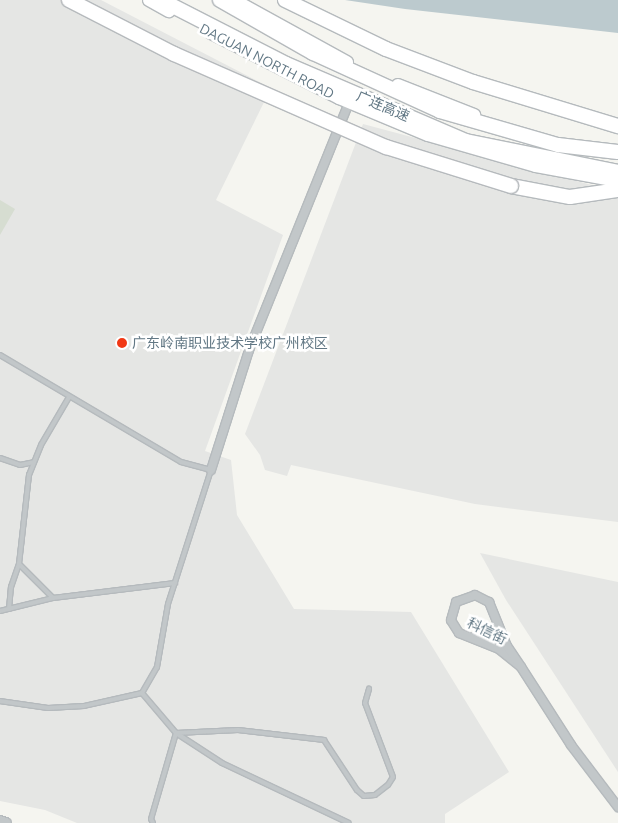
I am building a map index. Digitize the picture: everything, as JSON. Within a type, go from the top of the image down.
[{"type":"highway","points":[[69,0],[174,54],[386,147],[511,186],[570,197],[618,190]]},
{"type":"highway","name":"广连高速","points":[[162,0],[286,64],[466,141],[618,172]]},
{"type":"highway","name":"广连高速","points":[[220,0],[314,53],[440,111],[558,145],[618,152]]},
{"type":"highway","points":[[286,0],[386,49],[473,82],[618,126]]},
{"type":"main road","name":"DAGUAN NORTH ROAD","points":[[149,0],[349,102],[468,148],[536,166],[618,181]]},
{"type":"main road","points":[[234,0],[353,66],[446,105],[555,138],[618,146]]},
{"type":"street","points":[[211,470],[249,350],[349,102]]},
{"type":"street","name":"科信街","points":[[521,667],[499,649],[459,633],[451,620],[456,602],[475,595],[489,602],[508,646],[570,745],[618,807]]},
{"type":"street","points":[[0,821],[6,823]]},
{"type":"lane","points":[[0,355],[181,462],[211,470],[175,583],[157,667],[142,693],[84,706],[48,708],[0,701]]},
{"type":"lane","points":[[9,609],[11,587],[19,564],[29,475],[69,397]]},
{"type":"lane","points":[[0,458],[20,465],[34,462]]},
{"type":"lane","points":[[19,564],[53,598]]},
{"type":"lane","points":[[0,611],[53,598],[175,583]]},
{"type":"lane","points":[[176,732],[238,730],[324,740],[357,790],[364,796],[375,795],[388,785],[394,777],[365,703],[369,689]]},
{"type":"lane","points":[[142,693],[176,732],[222,763],[349,823]]},
{"type":"lane","points":[[153,823],[151,819],[176,732]]},
{"type":"shaded area","name":"广东岭南职业技术学校广州校区","points":[[0,0],[101,0],[271,88],[216,200],[283,235],[205,451],[231,460],[237,515],[294,609],[411,612],[509,772],[445,814],[445,823],[77,823],[45,810],[0,801]]},
{"type":"shaded area","points":[[345,0],[618,0],[618,33],[405,9]]},
{"type":"shaded area","points":[[363,124],[618,192],[618,522],[475,504],[291,465],[287,476],[265,470],[260,455],[245,434]]},
{"type":"shaded area","points":[[0,200],[15,209],[0,235]]},
{"type":"shaded area","points":[[480,553],[618,582],[618,772],[506,600]]},
{"type":"place","name":"广东岭南职业技术学校广州校区","points":[[122,343]]}]
